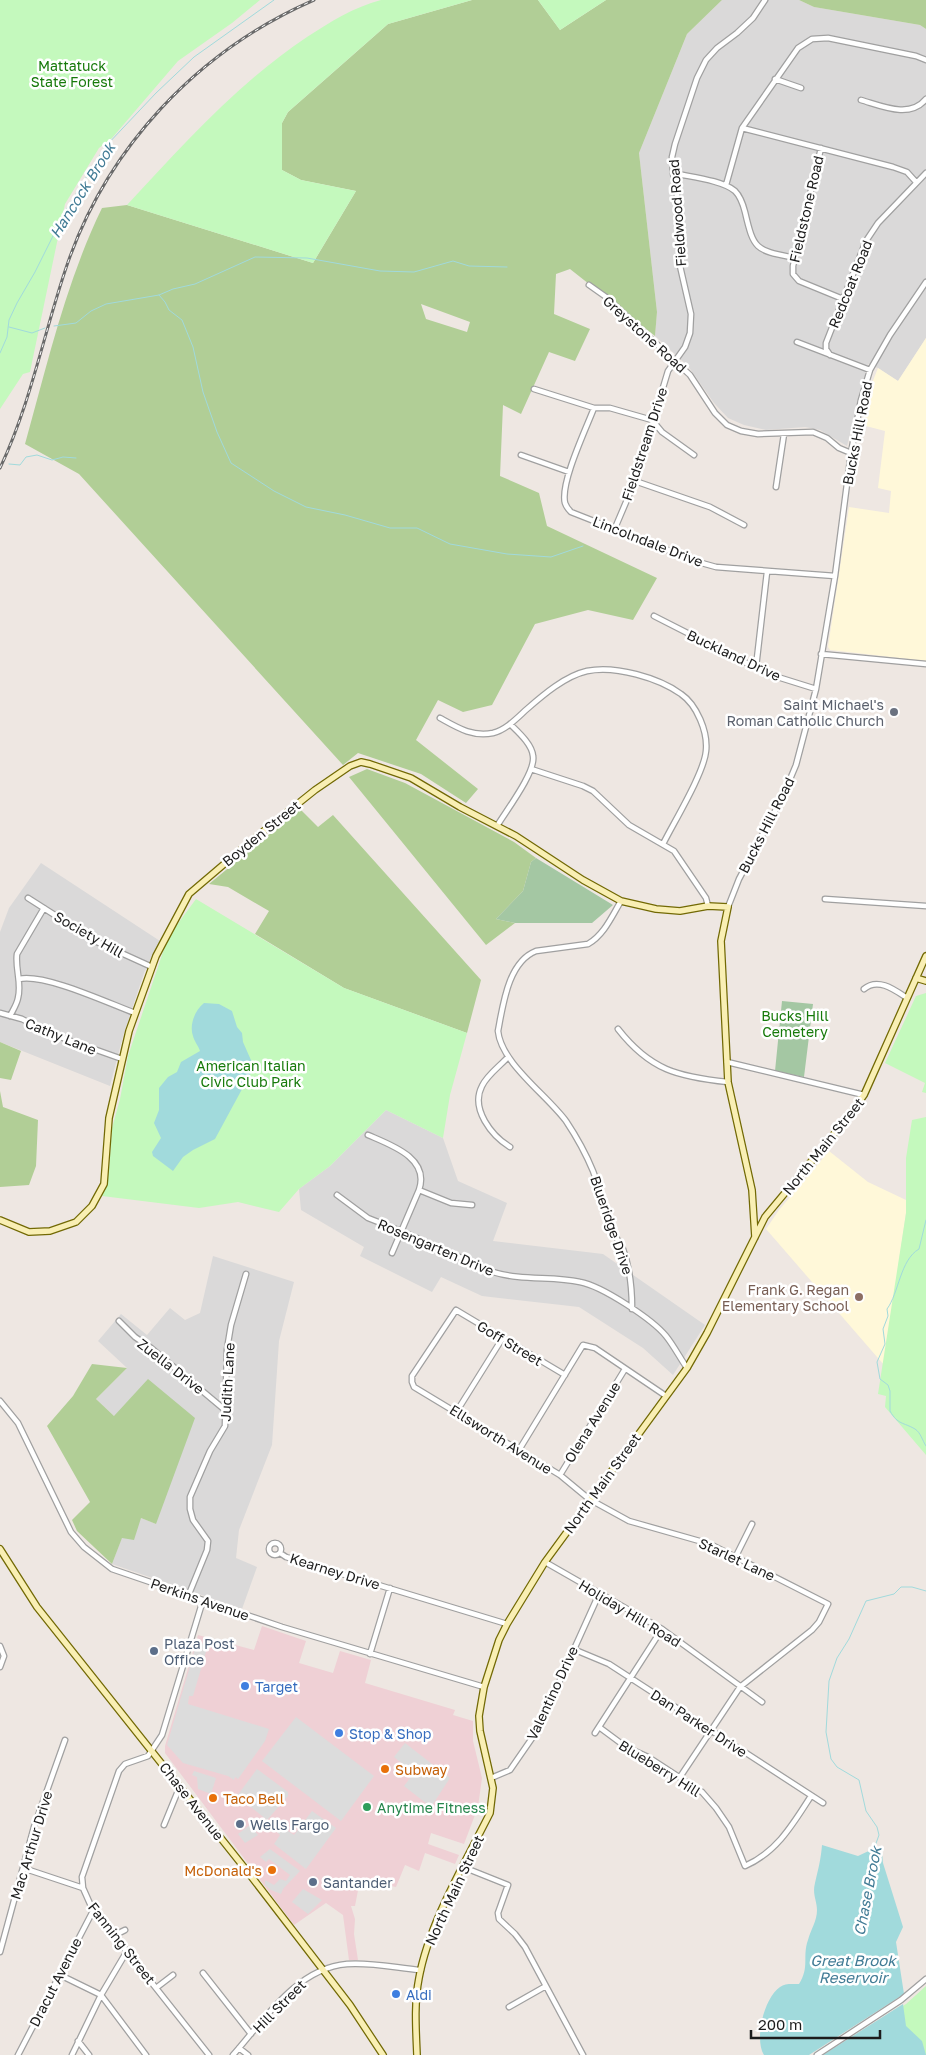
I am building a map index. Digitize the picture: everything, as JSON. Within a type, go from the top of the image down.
[{"type":"main road","name":"Boyden Street","points":[[0,1220],[29,1232],[50,1231],[76,1222],[92,1206],[104,1184],[107,1130],[122,1059],[135,1012],[152,967],[185,901],[197,886],[315,790],[350,766],[361,762],[410,778],[516,836],[583,880],[621,901],[656,909],[680,911],[708,906],[728,907]]},
{"type":"main road","name":"Bucks Hill Road","points":[[728,907],[722,942],[728,1082],[752,1190],[755,1236]]},
{"type":"main road","name":"North Main Street","points":[[417,2055],[417,2004],[420,1970],[433,1933],[490,1813],[492,1801],[491,1778],[481,1737],[479,1718],[484,1687],[507,1624],[545,1562],[589,1499],[687,1368],[708,1333],[765,1217],[849,1116],[864,1094],[926,956]]},
{"type":"main road","points":[[916,978],[926,981]]},
{"type":"main road","name":"Chase Avenue","points":[[0,1549],[40,1612],[180,1786],[323,1970],[360,2019],[383,2055]]},
{"type":"street","name":"Fieldwood Road","points":[[674,361],[685,347],[690,333],[691,314],[680,266],[677,195],[672,157],[675,144],[706,60],[717,48],[753,18],[766,0]]},
{"type":"street","points":[[726,185],[742,128],[798,48],[812,40],[828,38],[916,56],[926,60]]},
{"type":"street","points":[[775,79],[801,88]]},
{"type":"street","points":[[861,100],[901,110],[912,110],[921,105],[926,98]]},
{"type":"street","points":[[742,128],[893,167],[907,172],[916,182]]},
{"type":"street","name":"Fieldstone Road","points":[[820,148],[792,274],[799,281],[843,299]]},
{"type":"street","points":[[673,173],[726,185],[736,192],[743,201],[751,236],[756,246],[765,252],[795,258]]},
{"type":"street","name":"Redcoat Road","points":[[830,355],[826,349],[826,343],[866,241],[878,222],[926,173]]},
{"type":"street","name":"Bucks Hill Road","points":[[728,907],[739,879],[783,796],[796,765],[816,689],[835,576],[851,454],[861,400],[870,370],[890,335],[926,282]]},
{"type":"street","name":"Greystone Road","points":[[589,285],[606,297],[690,375],[714,413],[727,425],[741,431],[758,434],[813,432],[827,438],[839,448],[851,454]]},
{"type":"street","points":[[797,342],[870,370]]},
{"type":"street","name":"Fieldstream Drive","points":[[615,528],[635,481],[652,420],[668,371],[674,361]]},
{"type":"street","points":[[534,389],[594,408],[610,408],[652,420],[662,432],[694,455]]},
{"type":"street","name":"Lincolndale Drive","points":[[594,408],[569,472],[564,491],[565,504],[571,512],[698,562],[716,567],[835,576]]},
{"type":"street","points":[[776,488],[784,434]]},
{"type":"street","points":[[521,455],[569,472]]},
{"type":"street","points":[[635,481],[710,507],[744,524]]},
{"type":"street","points":[[756,668],[767,572]]},
{"type":"street","name":"Buckland Drive","points":[[654,616],[768,674],[816,689]]},
{"type":"street","points":[[821,654],[926,664]]},
{"type":"street","points":[[440,718],[464,731],[478,735],[496,732],[510,724],[564,681],[587,671],[613,670],[638,675],[661,683],[682,694],[695,709],[705,731],[706,751],[701,769],[663,844]]},
{"type":"street","points":[[497,826],[531,769],[534,756],[527,742],[510,724]]},
{"type":"street","points":[[531,769],[593,791],[629,824],[663,844],[680,858],[706,898],[708,906]]},
{"type":"street","name":"Society Hill","points":[[28,898],[97,942],[152,967]]},
{"type":"street","points":[[825,899],[926,906]]},
{"type":"street","name":"Blueridge Drive","points":[[621,901],[607,925],[594,941],[580,947],[536,951],[528,954],[514,968],[498,1032],[499,1040],[508,1057],[565,1120],[581,1145],[592,1169],[610,1226],[627,1260],[632,1308]]},
{"type":"street","points":[[10,1016],[18,999],[17,954],[44,908]]},
{"type":"street","points":[[19,980],[27,978],[47,981],[135,1012]]},
{"type":"street","points":[[864,989],[874,984],[883,985],[907,998]]},
{"type":"street","name":"Cathy Lane","points":[[0,1013],[46,1032],[122,1059]]},
{"type":"street","points":[[618,1028],[626,1040],[668,1071],[693,1078],[728,1082]]},
{"type":"street","points":[[508,1057],[482,1085],[479,1108],[498,1140],[510,1147]]},
{"type":"street","points":[[727,1062],[864,1094]]},
{"type":"street","points":[[368,1135],[400,1149],[414,1160],[421,1174],[419,1190],[392,1253]]},
{"type":"street","points":[[419,1190],[451,1203],[472,1205]]},
{"type":"street","name":"Rosengarten Drive","points":[[337,1195],[368,1218],[507,1277],[580,1282],[593,1286],[651,1321],[666,1336],[687,1368]]},
{"type":"street","name":"Judith Lane","points":[[189,1594],[207,1549],[208,1541],[193,1520],[190,1509],[190,1497],[210,1451],[225,1426],[227,1349],[231,1325],[246,1274]]},
{"type":"street","name":"Goff Street","points":[[412,1382],[412,1376],[456,1310],[565,1375]]},
{"type":"street","name":"Zuella Drive","points":[[119,1321],[134,1338],[151,1348],[225,1410]]},
{"type":"street","points":[[457,1411],[502,1339]]},
{"type":"street","points":[[518,1450],[583,1345],[595,1348],[666,1396]]},
{"type":"street","name":"Olena Avenue","points":[[560,1475],[625,1369]]},
{"type":"street","name":"Ellsworth Avenue","points":[[412,1382],[414,1387],[457,1411],[560,1475],[589,1499]]},
{"type":"street","name":"Perkins Avenue","points":[[0,1401],[18,1423],[71,1532],[84,1547],[112,1569],[370,1654],[484,1687]]},
{"type":"street","name":"Starlet Lane","points":[[589,1499],[629,1521],[710,1544],[828,1604],[819,1622],[812,1630],[740,1687]]},
{"type":"street","points":[[736,1556],[752,1524]]},
{"type":"street","name":"Kearney Drive","points":[[280,1552],[286,1557],[507,1624]]},
{"type":"street","name":"Holiday Hill Road","points":[[545,1562],[662,1628],[762,1702]]},
{"type":"street","points":[[370,1654],[390,1588]]},
{"type":"street","name":"Valentino Drive","points":[[491,1778],[510,1770],[537,1731],[599,1594]]},
{"type":"street","points":[[152,1752],[164,1730],[203,1600]]},
{"type":"street","points":[[595,1733],[662,1628]]},
{"type":"street","points":[[0,1646],[4,1656],[0,1667]]},
{"type":"street","name":"Dan Parker Drive","points":[[573,1649],[609,1664],[823,1803]]},
{"type":"street","points":[[680,1777],[740,1687]]},
{"type":"street","name":"Blueberry Hill","points":[[599,1728],[626,1748],[648,1757],[702,1792],[729,1827],[745,1866],[758,1860],[775,1847],[811,1796]]},
{"type":"street","name":"Mac Arthur Drive","points":[[0,1952],[34,1827],[65,1740]]},
{"type":"street","name":"Fanning Street","points":[[152,1752],[143,1759],[125,1764],[119,1771],[84,1869],[83,1888],[94,1909],[209,2055]]},
{"type":"street","points":[[164,1826],[180,1786]]},
{"type":"street","points":[[463,1867],[508,1885],[498,1913],[498,1919],[523,1943],[583,2055]]},
{"type":"street","points":[[23,1868],[83,1888]]},
{"type":"street","name":"Dracut Avenue","points":[[18,2055],[58,1974],[94,1909]]},
{"type":"street","points":[[115,1935],[125,1930]]},
{"type":"street","points":[[72,2055],[100,1995],[127,1951]]},
{"type":"street","name":"Hill Street","points":[[233,2055],[292,1989],[306,1978],[323,1970],[338,1965],[358,1964],[420,1970]]},
{"type":"street","points":[[203,1973],[251,2034]]},
{"type":"street","points":[[58,1974],[100,1995],[146,2055]]},
{"type":"street","points":[[156,1988],[173,1975]]},
{"type":"street","points":[[817,2055],[901,2000],[926,1979]]},
{"type":"street","points":[[509,2007],[546,1986]]},
{"type":"street","points":[[78,2041],[89,2055]]},
{"type":"street","points":[[239,2048],[248,2055]]},
{"type":"shaded area","points":[[722,0],[799,0],[814,7],[920,25],[926,29],[926,338],[898,381],[868,364],[847,446],[820,430],[805,427],[766,430],[744,425],[728,418],[714,403],[688,366],[655,336],[657,312],[639,153],[687,34]]},
{"type":"shaded area","points":[[926,338],[926,661],[830,650],[828,647],[849,507],[889,513],[891,491],[878,488],[885,431],[862,425],[868,393],[878,368],[898,381]]},
{"type":"shaded area","points":[[41,863],[160,941],[144,973],[123,1036],[110,1086],[0,1042],[0,932],[9,908]]},
{"type":"shaded area","points":[[386,1110],[443,1138],[458,1181],[507,1203],[493,1241],[603,1254],[705,1325],[673,1375],[643,1348],[579,1307],[482,1296],[441,1277],[432,1292],[360,1256],[364,1247],[301,1210],[299,1189],[330,1166]]},
{"type":"shaded area","name":"Frank G. Regan Elementary School","points":[[829,1151],[868,1182],[906,1200],[906,1213],[884,1365],[766,1229],[779,1210]]},
{"type":"shaded area","points":[[213,1256],[294,1282],[279,1341],[272,1445],[239,1530],[236,1558],[257,1567],[242,1609],[112,1564],[122,1537],[141,1518],[156,1524],[114,1416],[96,1399],[127,1368],[98,1341],[121,1314],[147,1335],[170,1308],[185,1320],[200,1313]]},
{"type":"shaded area","points":[[262,1626],[306,1641],[299,1663],[333,1673],[340,1651],[371,1660],[365,1683],[455,1710],[453,1715],[473,1721],[473,1741],[482,1778],[478,1807],[464,1844],[431,1833],[428,1844],[459,1855],[455,1864],[425,1853],[419,1871],[405,1865],[396,1887],[360,1880],[355,1906],[351,1906],[355,1919],[354,1934],[358,1960],[349,1960],[343,1915],[326,1903],[294,1925],[165,1753],[165,1746],[198,1635],[254,1650]]},
{"type":"shaded area","points":[[197,1642],[208,1645],[193,1696],[189,1696],[188,1704],[269,1729],[265,1741],[238,1779],[235,1777],[234,1780],[228,1776],[183,1763],[167,1745]]},
{"type":"shaded area","points":[[296,1717],[374,1776],[341,1821],[262,1761]]},
{"type":"shaded area","points":[[405,1743],[450,1778],[431,1807],[404,1786],[414,1773],[394,1757]]},
{"type":"shaded area","points":[[257,1769],[288,1792],[288,1796],[267,1820],[237,1796]]},
{"type":"shaded area","points":[[194,1771],[216,1778],[211,1794],[198,1789],[197,1777],[192,1775]]},
{"type":"shaded area","points":[[312,1811],[336,1828],[306,1869],[274,1844],[280,1835],[275,1830],[279,1825],[294,1835]]},
{"type":"shaded area","points":[[250,1825],[258,1835],[245,1843],[238,1834]]},
{"type":"shaded area","points":[[270,1849],[300,1871],[283,1889],[281,1894],[265,1885],[265,1880],[274,1885],[280,1879],[286,1881],[290,1875],[269,1859],[266,1862],[260,1857]]},
{"type":"shaded area","points":[[303,1889],[322,1900],[308,1914],[292,1902]]},
{"type":"green space","name":"Mattatuck State Forest","points":[[0,0],[260,0],[232,23],[178,61],[112,138],[99,148],[65,204],[30,372],[23,374],[0,409]]},
{"type":"green space","points":[[381,0],[472,0],[388,24],[288,112],[282,123],[282,170],[301,180],[356,191],[313,263],[127,205],[212,116],[258,74],[324,26],[352,11]]},
{"type":"green space","points":[[472,0],[538,0],[560,30],[606,0],[722,0],[687,34],[639,153],[657,312],[655,336],[570,269],[556,274],[554,314],[590,329],[575,361],[549,352],[521,414],[503,405],[500,476],[539,493],[547,526],[657,578],[633,620],[588,610],[535,624],[492,705],[463,712],[438,700],[416,740],[478,789],[466,803],[421,774],[358,753],[343,765],[79,474],[25,444],[68,294],[89,236],[102,208],[127,205],[313,263],[356,191],[301,180],[282,170],[282,123],[288,112],[388,24]],"holes":[[[421,304],[470,322],[467,332],[426,319]]]},
{"type":"green space","points":[[538,0],[606,0],[560,30]]},
{"type":"green space","points":[[799,0],[926,0],[926,29],[920,25],[814,7]]},
{"type":"green space","points":[[367,769],[405,783],[514,842],[536,858],[531,862],[523,891],[496,919],[515,923],[486,945],[349,777]]},
{"type":"green space","points":[[300,809],[318,827],[333,815],[481,980],[467,1033],[344,988],[255,934],[269,911],[228,887],[209,884]]},
{"type":"green space","points":[[536,858],[613,905],[592,923],[515,923],[496,919],[523,891],[531,862]]},
{"type":"green space","name":"American Italian Civic Club Park","points":[[196,899],[344,988],[467,1033],[450,1095],[443,1138],[386,1110],[330,1166],[299,1189],[279,1212],[238,1202],[199,1208],[102,1196],[109,1169],[112,1128],[120,1099],[128,1056],[168,937]]},
{"type":"green space","points":[[926,993],[926,1093],[922,1092],[925,1083],[885,1063],[916,996]]},
{"type":"green space","name":"Bucks Hill Cemetery","points":[[782,1001],[813,1004],[804,1077],[775,1071]]},
{"type":"green space","points":[[0,1042],[21,1051],[11,1080],[0,1078]]},
{"type":"green space","points":[[0,1091],[3,1107],[38,1120],[36,1166],[29,1185],[0,1187]]},
{"type":"green space","points":[[926,1117],[926,1455],[885,1407],[886,1396],[878,1394],[906,1213],[906,1158],[912,1120]]},
{"type":"green space","points":[[92,1364],[127,1368],[96,1399],[114,1416],[148,1379],[195,1418],[156,1524],[141,1518],[134,1540],[122,1538],[112,1564],[77,1531],[72,1520],[90,1502],[47,1426],[73,1396]]},
{"type":"green space","name":"Great Brook Reservoir","points":[[926,1986],[926,2055],[825,2055],[906,2004]]},
{"type":"water","points":[[204,1003],[219,1004],[232,1011],[254,1067],[215,1139],[183,1157],[173,1171],[153,1156],[152,1152],[161,1138],[154,1123],[159,1110],[159,1088],[168,1077],[177,1072],[181,1062],[200,1051],[192,1032],[192,1023]]},
{"type":"water","name":"Great Brook Reservoir","points":[[822,1845],[858,1856],[875,1848],[882,1853],[883,1863],[903,1927],[896,1942],[904,1994],[809,2055],[764,2055],[761,2048],[760,2029],[769,2000],[774,1992],[782,1986],[799,1984],[804,1972],[806,1946],[817,1914],[814,1887]]},
{"type":"water","name":"Great Brook Reservoir","points":[[903,2004],[906,2026],[922,2041],[926,2055],[823,2055]]},
{"type":"waterway","name":"Hancock Brook","points":[[0,353],[7,337],[9,320],[17,303],[66,210],[105,147],[156,93],[194,57],[274,0]]},
{"type":"waterway","points":[[54,326],[76,323],[91,311],[106,304],[159,295],[173,289],[195,284],[255,257],[307,258],[380,271],[414,272],[453,261],[469,266],[507,267]]},
{"type":"waterway","points":[[159,295],[169,310],[182,320],[193,347],[203,392],[217,432],[231,463],[274,491],[306,507],[345,515],[390,528],[417,528],[450,544],[507,554],[551,557],[583,546]]},
{"type":"waterway","points":[[9,327],[32,333],[45,328]]},
{"type":"waterway","points":[[9,464],[20,465],[26,457],[37,455],[52,460],[63,457],[76,458]]},
{"type":"waterway","name":"Chase Brook","points":[[926,1220],[919,1249],[908,1261],[887,1309],[888,1316],[883,1329],[885,1344],[877,1362],[880,1379],[888,1385],[890,1391],[890,1411],[898,1421],[917,1431],[926,1446]]},
{"type":"waterway","name":"Chase Brook","points":[[874,1849],[879,1835],[877,1827],[866,1811],[859,1780],[837,1767],[831,1759],[826,1732],[829,1681],[837,1658],[849,1639],[866,1601],[894,1594],[901,1587],[912,1587],[926,1591]]},
{"type":"railway","points":[[0,468],[20,420],[65,271],[82,226],[104,184],[131,145],[161,109],[194,76],[231,47],[271,21],[314,0]]},
{"type":"place","name":"Saint Michael's Roman Catholic Church","points":[[894,712]]},
{"type":"place","name":"Frank G. Regan Elementary School","points":[[859,1297]]},
{"type":"place","name":"Plaza Post Office","points":[[154,1651]]},
{"type":"place","name":"Target","points":[[245,1686]]},
{"type":"place","name":"Stop & Shop","points":[[339,1733]]},
{"type":"place","name":"Subway","points":[[385,1769]]},
{"type":"place","name":"Taco Bell","points":[[213,1798]]},
{"type":"place","name":"Anytime Fitness","points":[[367,1807]]},
{"type":"place","name":"Wells Fargo","points":[[240,1824]]},
{"type":"place","name":"McDonald's","points":[[272,1870]]},
{"type":"place","name":"Santander","points":[[313,1882]]},
{"type":"place","name":"Aldi","points":[[396,1994]]}]
